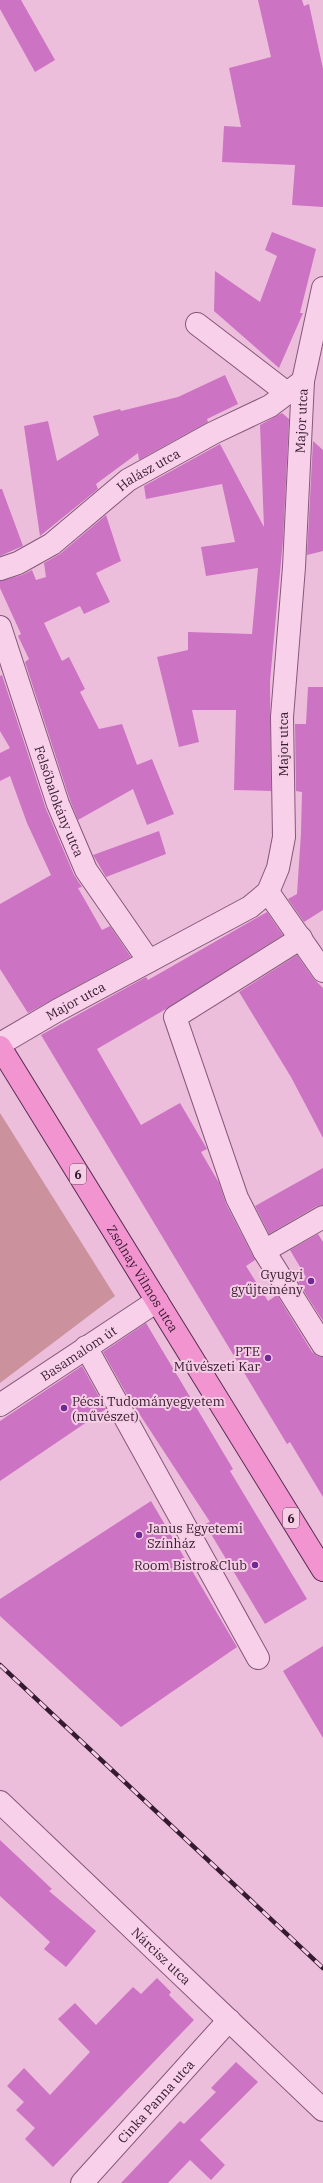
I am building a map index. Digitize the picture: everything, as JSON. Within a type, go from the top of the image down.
[{"type":"main road","name":"Zsolnay Vilmos utca","points":[[0,1046],[323,1570]]},
{"type":"street","name":"Major utca","points":[[0,1046],[149,961],[250,906],[268,892],[278,868],[284,837],[282,717],[294,567],[295,387],[323,288]]},
{"type":"street","points":[[197,324],[295,387]]},
{"type":"street","name":"Halász utca","points":[[0,569],[18,563],[52,544],[128,480],[213,433],[270,406],[295,387]]},
{"type":"street","name":"Felsőbalokány utca","points":[[0,627],[58,804],[86,870],[149,961]]},
{"type":"street","points":[[268,892],[323,971]]},
{"type":"street","points":[[301,938],[175,1017],[237,1198],[264,1251],[323,1345]]},
{"type":"street","points":[[264,1251],[323,1217]]},
{"type":"street","name":"Basamalom út","points":[[0,1404],[157,1301]]},
{"type":"street","points":[[86,1348],[258,1658]]},
{"type":"street","name":"Nárcisz utca","points":[[0,1802],[323,2110]]},
{"type":"street","name":"Cinka Panna utca","points":[[82,2183],[229,2020]]},
{"type":"shaded area","points":[[0,1113],[115,1296],[0,1383]]},
{"type":"building","points":[[0,0],[21,0],[55,60],[35,72],[0,9]]},
{"type":"building","points":[[258,0],[302,0],[304,6],[309,4],[323,69],[323,207],[292,205],[295,165],[222,162],[224,126],[241,127],[229,68],[271,57]]},
{"type":"building","points":[[272,232],[316,249],[300,313],[303,313],[279,368],[214,311],[215,271],[260,302],[277,256],[265,250]]},
{"type":"building","points":[[225,375],[238,404],[207,419],[208,422],[139,460],[138,453],[96,484],[98,489],[40,536],[24,426],[48,421],[57,461],[99,435],[93,416],[120,409],[121,411],[178,397]]},
{"type":"building","points":[[282,413],[289,419],[283,540],[270,681],[271,791],[234,790],[236,710],[192,710],[199,742],[179,747],[157,657],[188,650],[188,632],[252,634],[258,568],[206,576],[201,547],[235,542],[222,484],[146,499],[144,486],[220,444],[264,527],[260,425]]},
{"type":"building","points":[[313,441],[323,450],[323,551],[307,555]]},
{"type":"building","points":[[0,489],[2,489],[23,546],[0,556]]},
{"type":"building","points":[[106,515],[121,561],[96,573],[110,602],[84,614],[80,606],[44,623],[62,661],[69,657],[85,689],[80,692],[99,729],[122,724],[137,765],[152,759],[174,814],[147,825],[133,789],[78,820],[70,800],[25,662],[29,659],[18,636],[21,634],[0,588],[0,581],[22,575],[32,570],[36,580],[46,577],[44,563],[60,554]]},
{"type":"building","points":[[2,675],[46,809],[74,875],[82,887],[78,888],[102,930],[110,926],[131,957],[28,1013],[0,969],[0,904],[51,875],[27,823],[10,776],[0,781],[0,753],[10,748],[0,731],[0,676]]},
{"type":"building","points":[[308,687],[323,687],[323,910],[304,922],[288,899],[297,894],[301,833],[302,792],[296,791],[295,724],[306,724]]},
{"type":"building","points":[[159,831],[166,854],[106,877],[93,855]]},
{"type":"building","points":[[267,912],[283,935],[166,1009],[97,1049],[141,1125],[180,1103],[207,1149],[201,1152],[219,1183],[226,1204],[255,1260],[246,1266],[268,1301],[277,1295],[312,1352],[317,1356],[323,1357],[323,1497],[290,1442],[287,1444],[41,1035],[146,977],[148,980]]},
{"type":"building","points":[[297,955],[313,978],[323,988],[323,1138],[291,1077],[239,992]]},
{"type":"building","points":[[323,1168],[323,1205],[317,1206],[269,1234],[255,1206]]},
{"type":"building","name":"Gyugyi gyűjtemény","points":[[318,1234],[323,1242],[323,1321],[298,1282],[306,1277],[290,1250]]},
{"type":"building","points":[[146,1323],[233,1469],[230,1471],[307,1599],[265,1624],[205,1524],[210,1522],[127,1395],[103,1352]]},
{"type":"building","points":[[82,1366],[106,1409],[0,1481],[0,1421]]},
{"type":"building","points":[[151,1501],[237,1647],[121,1727],[0,1616],[0,1599]]},
{"type":"building","points":[[323,1646],[323,1738],[283,1671]]},
{"type":"building","points":[[0,1840],[52,1889],[49,1891],[96,1931],[66,1967],[44,1949],[50,1942],[0,1896]]},
{"type":"building","points":[[157,1978],[171,1992],[169,1995],[194,2020],[53,2167],[25,2139],[35,2128],[16,2110],[24,2102],[7,2086],[24,2068],[50,2095],[90,2052],[58,2019],[75,2003],[96,2025],[133,1987],[141,1994]]},
{"type":"building","points":[[236,2062],[258,2082],[200,2140],[225,2165],[211,2180],[190,2160],[168,2183],[121,2183],[180,2121],[184,2124],[216,2092],[211,2088]]},
{"type":"railway","points":[[0,1665],[323,1968]]},
{"type":"place","name":"Gyugyi gyűjtemény","points":[[311,1281]]},
{"type":"place","name":"PTE Művészeti Kar","points":[[268,1358]]},
{"type":"place","name":"Pécsi Tudományegyetem (művészet)","points":[[64,1408]]},
{"type":"place","name":"Janus Egyetemi Színház","points":[[139,1535]]},
{"type":"place","name":"Room Bistro&Club","points":[[255,1565]]}]
